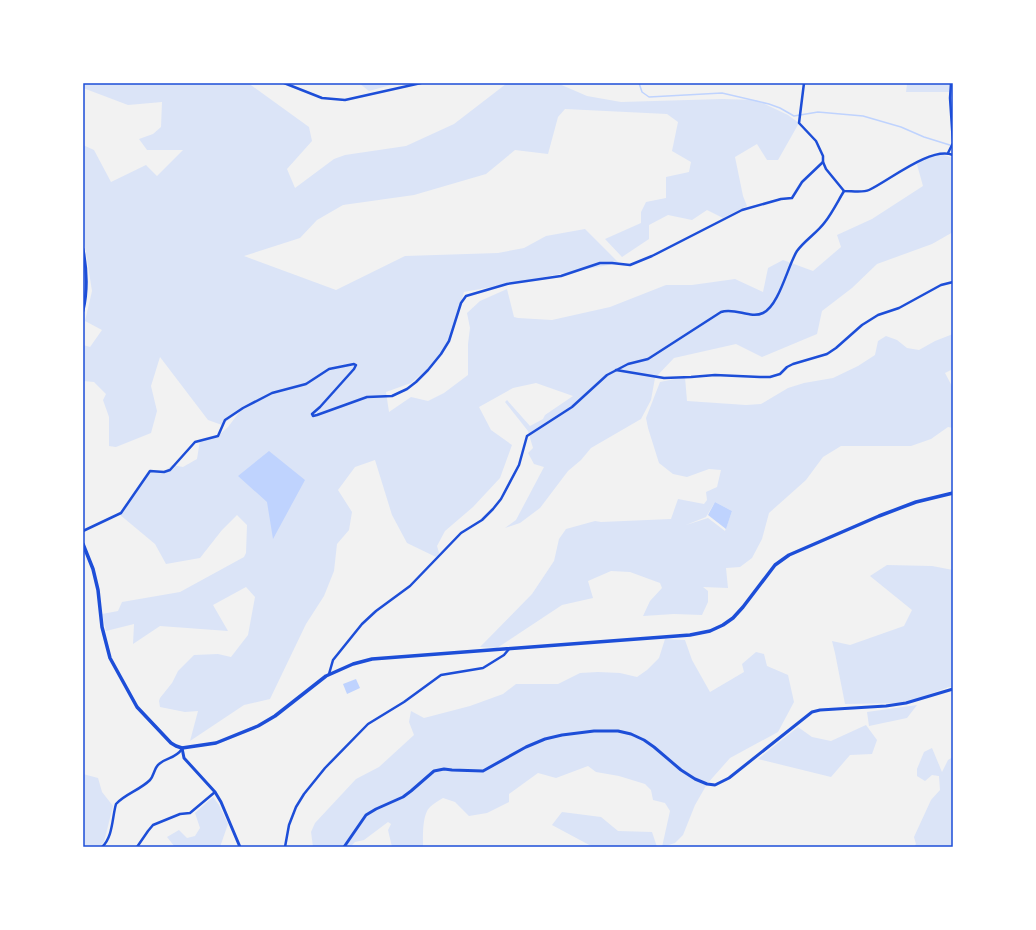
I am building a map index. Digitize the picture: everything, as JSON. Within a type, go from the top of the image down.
[{"type":"main road","points":[[83,544],[93,569],[98,590],[104,639],[110,658],[137,707],[170,743],[182,748],[216,743],[258,726],[275,716],[320,680],[353,664],[372,659],[690,635],[710,631],[733,618],[775,565],[789,555],[884,514],[916,502],[953,493]]},
{"type":"street","points":[[284,83],[322,98],[346,100],[421,83]]},
{"type":"street","points":[[804,83],[798,123],[816,141],[823,156],[823,162],[826,169],[844,190],[867,191],[922,159],[948,152],[953,155]]},
{"type":"street","points":[[948,152],[953,144],[950,98],[952,83]]},
{"type":"street","points":[[83,531],[121,513],[150,471],[164,472],[170,470],[189,447],[196,442],[218,436],[225,420],[233,414],[272,393],[306,384],[329,369],[354,364],[356,365],[354,369],[312,414],[313,416],[367,397],[392,396],[407,389],[428,370],[441,354],[449,341],[461,303],[466,296],[508,284],[561,276],[600,263],[630,265],[652,256],[742,210],[781,199],[792,198],[802,182],[823,162]]},
{"type":"street","points":[[329,675],[332,660],[362,624],[376,611],[410,586],[461,534],[482,520],[493,509],[501,499],[519,465],[527,436],[572,407],[607,375],[628,364],[648,359],[721,312],[725,310],[735,310],[745,313],[764,313],[771,306],[797,252],[825,222],[844,190]]},
{"type":"street","points":[[83,249],[86,264],[87,289],[83,311]]},
{"type":"street","points":[[616,370],[664,378],[715,375],[770,377],[780,374],[787,367],[793,364],[827,354],[836,348],[862,324],[878,315],[899,308],[941,285],[953,282]]},
{"type":"street","points":[[285,847],[289,825],[296,807],[304,794],[325,768],[368,724],[404,702],[441,675],[483,668],[504,655],[509,649]]},
{"type":"street","points":[[344,847],[366,815],[403,797],[434,771],[444,769],[458,771],[483,770],[510,754],[545,739],[562,735],[594,731],[618,731],[631,734],[649,743],[681,770],[695,779],[707,784],[715,785],[729,778],[812,712],[820,710],[886,706],[906,703],[953,689]]},
{"type":"street","points":[[182,748],[184,758],[215,792],[221,802],[240,847]]},
{"type":"street","points":[[102,847],[106,843],[111,830],[116,804],[149,780],[155,773],[157,766],[163,761],[178,756],[182,748]]},
{"type":"street","points":[[137,847],[148,831],[154,826],[180,814],[190,813],[215,792]]},
{"type":"shaded area","points":[[83,83],[248,83],[309,127],[312,141],[287,169],[295,188],[334,159],[345,155],[406,146],[454,124],[506,84],[557,83],[587,96],[621,102],[722,99],[756,100],[788,115],[799,123],[778,160],[767,160],[757,144],[735,157],[743,196],[747,206],[723,218],[707,210],[692,220],[668,215],[649,225],[649,239],[622,257],[605,239],[641,223],[641,212],[646,202],[666,198],[666,177],[689,172],[691,162],[672,151],[678,122],[667,114],[565,109],[558,117],[548,154],[515,150],[486,174],[414,195],[343,205],[317,220],[300,238],[244,256],[336,290],[405,256],[498,253],[524,248],[546,236],[585,229],[619,263],[464,292],[450,339],[433,364],[411,383],[386,392],[389,412],[411,397],[428,401],[444,393],[468,375],[468,344],[470,328],[467,313],[480,301],[507,289],[514,317],[552,320],[610,307],[666,285],[692,285],[735,279],[763,292],[768,268],[783,260],[813,271],[841,247],[837,235],[872,219],[923,186],[916,161],[941,154],[953,158],[953,232],[932,244],[877,264],[852,288],[822,311],[817,334],[762,357],[736,344],[674,358],[655,378],[651,400],[641,419],[591,448],[581,460],[568,471],[540,508],[520,523],[505,528],[516,520],[544,467],[534,464],[528,453],[533,448],[528,431],[505,402],[507,400],[530,426],[543,419],[545,415],[573,396],[536,383],[513,388],[479,407],[491,430],[512,445],[500,478],[473,507],[445,531],[437,546],[439,553],[436,557],[407,543],[392,515],[375,460],[355,467],[338,490],[352,512],[349,530],[337,544],[334,571],[324,596],[306,624],[270,699],[244,705],[190,741],[198,711],[185,712],[160,707],[160,698],[172,683],[178,671],[194,655],[218,654],[231,657],[248,635],[255,597],[246,587],[213,605],[228,631],[160,626],[133,644],[134,624],[106,631],[102,614],[118,611],[122,602],[180,592],[244,557],[246,553],[247,525],[237,515],[222,530],[200,558],[166,564],[155,544],[119,514],[150,471],[164,472],[172,465],[183,467],[197,459],[200,440],[218,436],[228,427],[241,410],[222,425],[208,420],[160,357],[151,386],[157,411],[151,433],[116,447],[109,446],[109,417],[103,400],[106,394],[94,382],[83,381],[83,345],[90,347],[102,330],[85,321],[92,291],[83,234],[83,145],[94,150],[111,182],[146,165],[157,176],[183,150],[147,150],[139,139],[153,134],[161,127],[162,102],[128,105],[83,88]]},
{"type":"shaded area","points":[[359,83],[398,83],[369,91]]},
{"type":"shaded area","points":[[895,83],[950,83],[949,92],[906,92],[907,84]]},
{"type":"shaded area","points":[[953,334],[953,369],[945,373],[953,388],[953,428],[948,427],[931,439],[911,446],[841,446],[823,457],[806,480],[769,513],[762,539],[752,558],[740,567],[726,568],[728,588],[703,587],[708,591],[708,602],[702,615],[674,614],[643,616],[650,601],[662,588],[660,583],[630,572],[611,571],[588,581],[593,598],[562,605],[497,648],[480,647],[532,594],[554,561],[559,539],[566,529],[595,521],[671,519],[678,499],[704,504],[707,500],[706,492],[717,487],[721,470],[709,469],[687,477],[673,474],[659,463],[646,418],[660,382],[685,377],[687,401],[746,405],[761,404],[788,388],[804,383],[833,378],[858,366],[875,355],[878,341],[886,336],[897,340],[907,348],[919,350],[935,341]],"holes":[[[715,502],[732,511],[725,531],[708,518],[686,525],[706,517]]]},
{"type":"shaded area","points":[[887,565],[932,566],[953,570],[953,687],[949,687],[906,703],[845,704],[832,641],[850,645],[904,626],[912,610],[870,576]]},
{"type":"shaded area","points":[[665,639],[685,640],[692,660],[710,692],[744,672],[742,664],[756,652],[764,654],[767,666],[788,675],[794,702],[778,732],[730,758],[707,784],[695,805],[683,835],[675,843],[662,847],[670,811],[665,803],[653,800],[651,790],[645,784],[619,776],[596,772],[588,766],[556,778],[538,773],[509,794],[509,802],[487,813],[469,816],[455,802],[443,798],[427,810],[424,826],[423,847],[392,847],[388,830],[391,824],[388,822],[364,840],[355,842],[350,847],[313,847],[311,832],[315,823],[356,779],[379,767],[414,735],[409,722],[411,711],[424,718],[470,706],[503,694],[516,684],[558,684],[580,673],[620,673],[637,677],[647,670],[659,658]]},
{"type":"shaded area","points":[[917,705],[907,718],[869,726],[867,712]]},
{"type":"shaded area","points":[[866,725],[877,740],[872,754],[850,755],[831,777],[758,759],[798,727],[812,737],[831,741]]},
{"type":"shaded area","points":[[932,748],[942,772],[948,760],[953,757],[953,847],[914,847],[916,844],[914,837],[931,800],[940,790],[939,776],[932,775],[925,781],[917,776],[917,769],[924,752]]},
{"type":"shaded area","points":[[83,774],[98,778],[102,792],[113,806],[104,842],[99,847],[83,847]]},
{"type":"shaded area","points":[[213,797],[219,805],[228,824],[220,847],[175,847],[167,837],[179,830],[187,838],[195,836],[200,828],[195,813]]},
{"type":"shaded area","points":[[562,812],[601,817],[618,831],[652,832],[657,847],[593,847],[552,825]]},
{"type":"water","points":[[269,451],[305,480],[273,539],[267,502],[238,476]]},
{"type":"water","points":[[715,502],[732,511],[726,529],[708,515]]},
{"type":"water","points":[[356,679],[360,688],[347,694],[343,684]]},
{"type":"waterway","points":[[639,83],[642,92],[649,97],[722,93],[769,104],[794,116],[818,112],[863,116],[901,127],[924,137],[953,146]]}]
